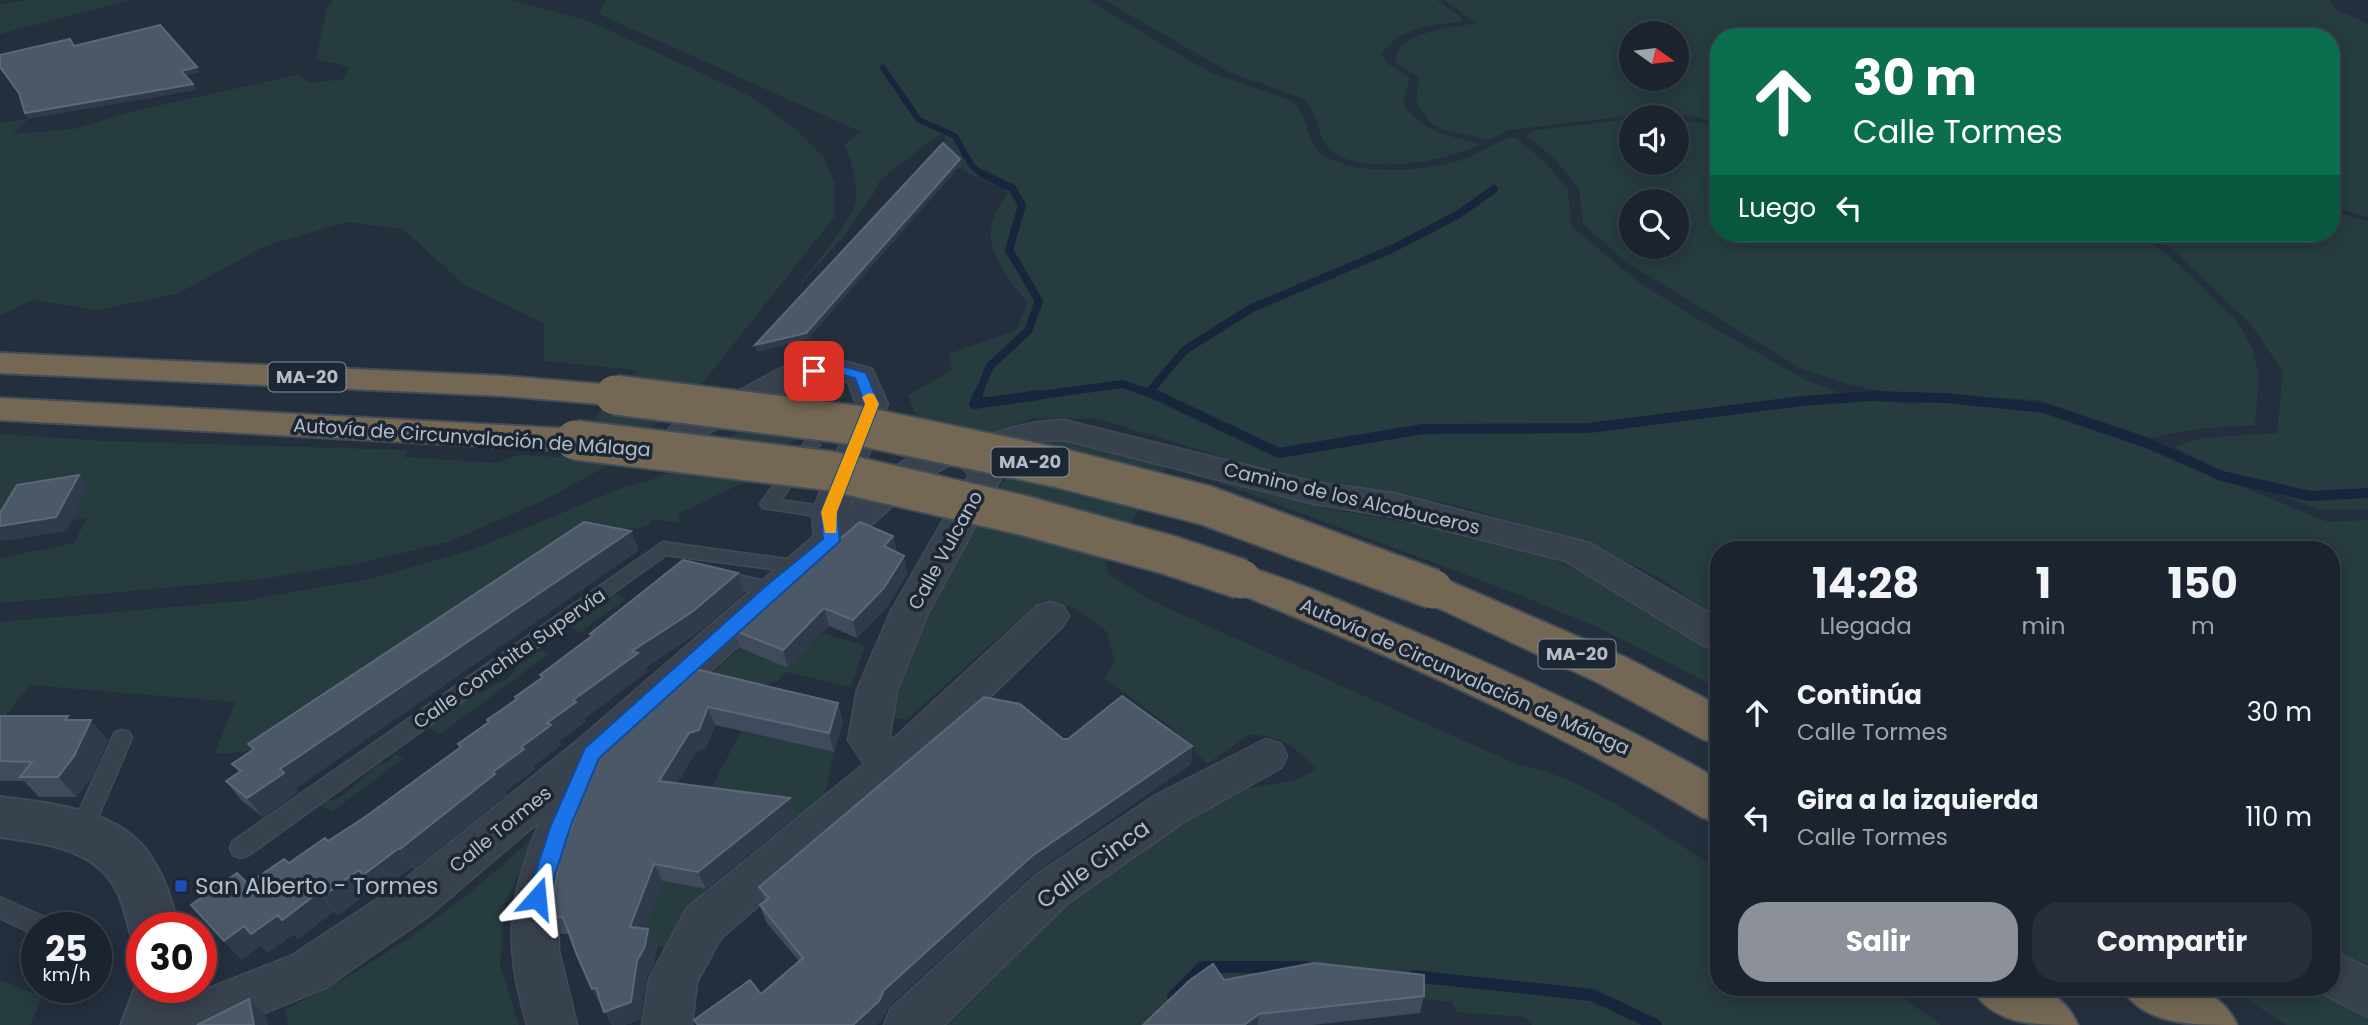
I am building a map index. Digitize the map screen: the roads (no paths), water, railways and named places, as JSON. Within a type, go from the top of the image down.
[{"type":"highway","name":"MA-20","points":[[0,363],[505,386],[613,395],[855,425],[1060,468],[1205,505],[1433,589],[1612,670],[1710,722]]},
{"type":"highway","name":"Autovía de Circunvalación de Málaga","points":[[0,409],[575,440],[831,471],[1022,515],[1168,555],[1241,579],[1356,624],[1640,755],[1710,798]]},
{"type":"highway","points":[[2010,996],[2050,1025]]},
{"type":"highway","points":[[2162,996],[2208,1025]]},
{"type":"street","points":[[682,434],[794,374],[833,368],[861,376],[872,404],[956,454]]},
{"type":"street","name":"Calle Tormes","points":[[166,1025],[191,1019],[308,972],[410,903],[592,753],[808,553],[872,404]]},
{"type":"street","name":"Camino de los Alcabuceros","points":[[956,454],[1031,431],[1064,430],[1314,493],[1394,505],[1577,552],[1710,631]]},
{"type":"street","points":[[808,553],[908,472],[956,454]]},
{"type":"street","name":"Calle Vulcano","points":[[891,767],[869,740],[877,690],[909,613],[957,532],[986,475],[981,462],[956,454]]},
{"type":"street","points":[[667,1025],[673,979],[704,923],[891,767],[1050,616]]},
{"type":"street","points":[[552,1025],[533,932],[537,898],[561,825],[592,753]]},
{"type":"street","name":"Calle Cinca","points":[[909,1025],[1052,889],[1169,809],[1266,756]]},
{"type":"street","points":[[0,817],[81,831],[100,840],[124,859],[144,891],[149,912]]},
{"type":"street","points":[[2340,978],[2368,993]]},
{"type":"street","points":[[149,1025],[158,1003]]},
{"type":"lane","points":[[695,572],[808,553],[769,503],[812,445]]},
{"type":"lane","name":"Calle Conchita Supervía","points":[[241,848],[663,548],[808,553]]},
{"type":"lane","points":[[81,831],[122,738]]},
{"type":"lane","points":[[0,907],[21,917]]},
{"type":"waterway","points":[[883,68],[919,120],[955,136],[972,166],[984,176]]},
{"type":"waterway","points":[[977,397],[990,366],[1028,331],[1039,301],[1009,250],[1022,205],[1012,188],[982,174]]},
{"type":"waterway","points":[[1149,392],[1185,350],[1250,309],[1394,248],[1459,214],[1494,189]]},
{"type":"waterway","points":[[1026,397],[1123,384],[1160,397]]},
{"type":"waterway","points":[[978,395],[974,404],[1039,395]]},
{"type":"waterway","points":[[1156,395],[1279,453],[1423,429],[1589,428],[1801,401],[1857,397]]},
{"type":"waterway","points":[[1857,397],[1908,397]]},
{"type":"waterway","points":[[1857,397],[1908,397]]},
{"type":"waterway","points":[[1908,397],[2044,408],[2147,443],[2222,476],[2310,496],[2368,493]]},
{"type":"waterway","points":[[1173,997],[1202,967],[1307,967]]},
{"type":"waterway","points":[[1413,976],[1592,995],[1656,1025]]},
{"type":"place","name":"San Alberto - Tormes","points":[[181,886]]}]
